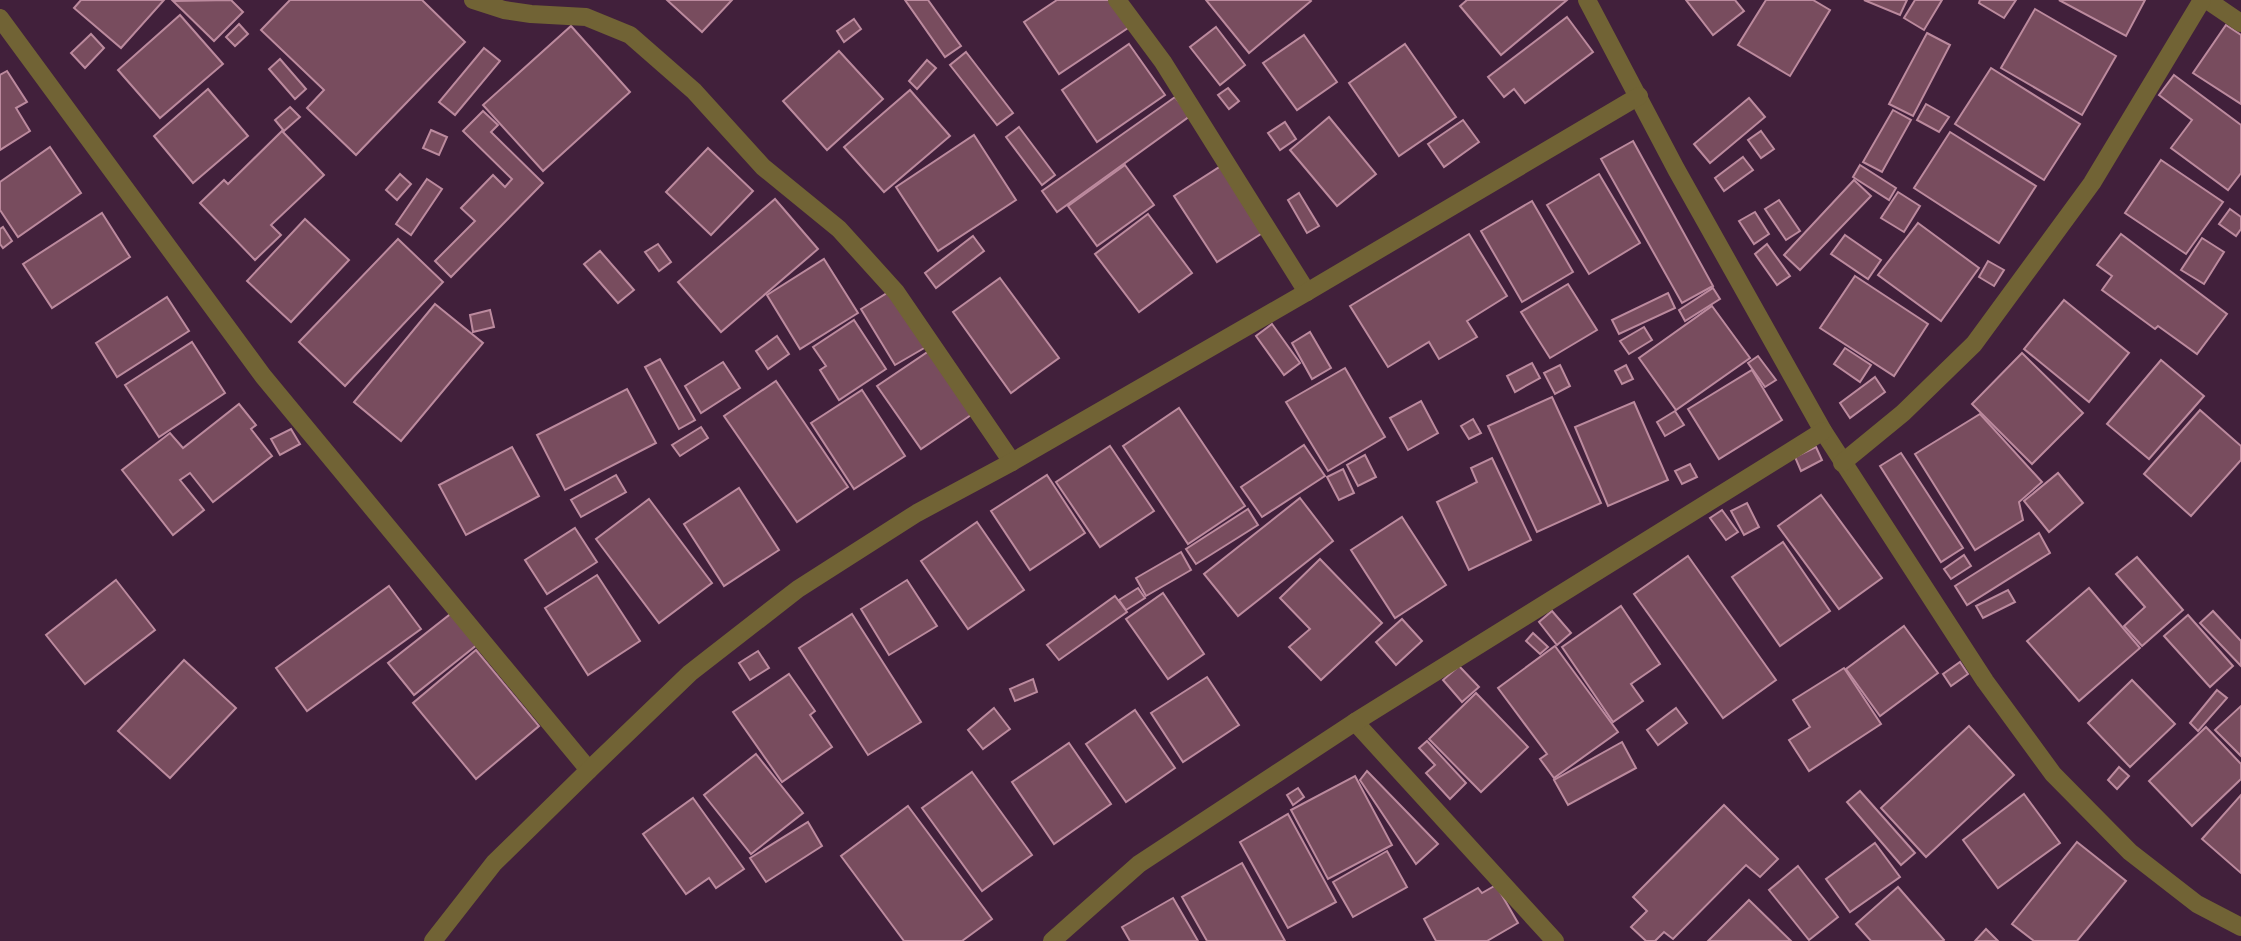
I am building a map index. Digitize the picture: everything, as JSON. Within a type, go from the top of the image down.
[{"type":"street","points":[[473,0],[504,10],[531,14],[586,16],[630,35],[694,91],[763,167],[839,229],[896,292],[1012,461]]},
{"type":"street","points":[[1117,0],[1163,62],[1307,292]]},
{"type":"street","points":[[1587,0],[1676,169],[1823,431],[1985,681],[2053,774],[2130,852],[2197,904],[2241,928]]},
{"type":"street","points":[[1842,463],[1903,413],[1974,344],[2092,183],[2205,0],[2241,23]]},
{"type":"street","points":[[0,18],[263,376],[589,770]]},
{"type":"street","points":[[433,941],[494,863],[589,770],[690,673],[797,589],[917,513],[1307,292],[1639,96]]},
{"type":"street","points":[[1052,941],[1139,864],[1355,722],[1823,431]]},
{"type":"street","points":[[1355,722],[1555,941]]},
{"type":"building","points":[[81,0],[164,0],[121,48],[74,8]]},
{"type":"building","points":[[231,0],[243,12],[214,41],[173,1]]},
{"type":"building","points":[[290,0],[422,0],[465,42],[356,155],[307,108],[324,90],[261,30]]},
{"type":"building","points":[[667,0],[732,0],[702,32]]},
{"type":"building","points":[[905,0],[928,0],[961,46],[945,57]]},
{"type":"building","points":[[1057,0],[1114,0],[1131,26],[1059,74],[1024,22]]},
{"type":"building","points":[[1206,0],[1310,0],[1311,1],[1249,53]]},
{"type":"building","points":[[1467,0],[1567,0],[1501,55],[1460,6]]},
{"type":"building","points":[[1686,0],[1735,0],[1744,11],[1713,35]]},
{"type":"building","points":[[1766,0],[1813,0],[1830,10],[1790,76],[1738,45]]},
{"type":"building","points":[[1864,0],[1907,0],[1900,15]]},
{"type":"building","points":[[1915,0],[1942,0],[1924,30],[1904,18]]},
{"type":"building","points":[[1980,0],[2016,0],[2004,18],[1979,3]]},
{"type":"building","points":[[2059,0],[2145,0],[2126,36]]},
{"type":"building","points":[[2035,9],[2116,56],[2082,115],[2001,68]]},
{"type":"building","points":[[180,15],[223,64],[160,118],[118,70]]},
{"type":"building","points":[[1567,17],[1593,52],[1525,103],[1514,89],[1504,97],[1488,77]]},
{"type":"building","points":[[854,19],[861,29],[844,42],[837,31]]},
{"type":"building","points":[[239,24],[248,34],[235,46],[226,37]]},
{"type":"building","points":[[2226,25],[2241,35],[2241,104],[2193,73]]},
{"type":"building","points":[[571,26],[630,92],[543,171],[483,105]]},
{"type":"building","points":[[1216,27],[1245,65],[1220,85],[1190,47]]},
{"type":"building","points":[[1927,33],[1950,45],[1913,116],[1889,104]]},
{"type":"building","points":[[91,34],[104,48],[85,68],[71,53]]},
{"type":"building","points":[[1304,35],[1337,82],[1297,110],[1263,63]]},
{"type":"building","points":[[1129,44],[1165,95],[1097,142],[1062,90]]},
{"type":"building","points":[[1405,44],[1456,117],[1399,156],[1349,83]]},
{"type":"building","points":[[484,48],[500,61],[455,115],[439,102]]},
{"type":"building","points":[[839,51],[883,99],[827,150],[783,101]]},
{"type":"building","points":[[966,52],[1013,113],[997,125],[950,65]]},
{"type":"building","points":[[280,59],[306,89],[295,99],[269,69]]},
{"type":"building","points":[[927,60],[936,68],[917,89],[909,81]]},
{"type":"building","points":[[1991,68],[2080,124],[2044,180],[1955,124]]},
{"type":"building","points":[[7,71],[27,102],[16,108],[30,131],[0,150],[0,75]]},
{"type":"building","points":[[2174,75],[2241,125],[2241,173],[2228,190],[2171,148],[2192,120],[2159,95]]},
{"type":"building","points":[[1228,88],[1239,101],[1229,109],[1218,95]]},
{"type":"building","points":[[208,89],[248,136],[193,183],[154,136]]},
{"type":"building","points":[[910,90],[950,136],[884,192],[844,147]]},
{"type":"building","points":[[1175,97],[1190,116],[1057,212],[1042,191]]},
{"type":"building","points":[[1749,98],[1765,117],[1710,163],[1694,144]]},
{"type":"building","points":[[1926,104],[1949,117],[1939,132],[1917,120]]},
{"type":"building","points":[[290,107],[300,117],[284,131],[275,120]]},
{"type":"building","points":[[1893,110],[1911,120],[1882,172],[1863,162]]},
{"type":"building","points":[[483,111],[498,125],[491,132],[543,183],[451,277],[435,261],[475,221],[461,208],[493,175],[505,187],[512,179],[463,131]]},
{"type":"building","points":[[1329,117],[1376,174],[1337,206],[1290,150]]},
{"type":"building","points":[[1463,120],[1479,142],[1444,167],[1428,144]]},
{"type":"building","points":[[1285,122],[1296,139],[1280,150],[1268,133]]},
{"type":"building","points":[[1019,127],[1055,175],[1042,185],[1006,137]]},
{"type":"building","points":[[431,130],[447,137],[439,155],[423,148]]},
{"type":"building","points":[[282,131],[324,175],[271,225],[281,235],[255,260],[200,203],[224,180],[228,184]]},
{"type":"building","points":[[1761,131],[1774,149],[1761,158],[1748,140]]},
{"type":"building","points":[[1950,132],[2036,186],[1999,243],[1914,188]]},
{"type":"building","points":[[974,135],[1016,200],[938,251],[896,187]]},
{"type":"building","points":[[1633,141],[1713,286],[1682,303],[1601,159]]},
{"type":"building","points":[[50,147],[81,193],[18,237],[0,210],[0,182]]},
{"type":"building","points":[[708,148],[753,191],[711,235],[666,192]]},
{"type":"building","points":[[1743,157],[1753,170],[1724,191],[1715,178]]},
{"type":"building","points":[[2161,160],[2223,202],[2186,254],[2125,213]]},
{"type":"building","points":[[1125,165],[1154,205],[1097,246],[1068,206]]},
{"type":"building","points":[[1860,165],[1896,188],[1889,200],[1853,177]]},
{"type":"building","points":[[1221,166],[1264,232],[1217,262],[1174,196]]},
{"type":"building","points":[[400,174],[411,184],[397,200],[386,190]]},
{"type":"building","points":[[1599,174],[1640,243],[1589,274],[1547,205]]},
{"type":"building","points":[[427,179],[442,189],[411,235],[396,224]]},
{"type":"building","points":[[1854,180],[1871,196],[1800,270],[1784,255]]},
{"type":"building","points":[[1898,192],[1920,206],[1904,232],[1881,218]]},
{"type":"building","points":[[1299,193],[1319,226],[1307,233],[1288,200]]},
{"type":"building","points":[[775,199],[818,249],[721,332],[678,282]]},
{"type":"building","points":[[1779,200],[1800,231],[1786,240],[1765,209]]},
{"type":"building","points":[[1532,201],[1573,272],[1522,302],[1481,231]]},
{"type":"building","points":[[2230,209],[2241,217],[2241,229],[2236,236],[2219,224]]},
{"type":"building","points":[[1755,212],[1769,234],[1754,244],[1739,221]]},
{"type":"building","points":[[102,213],[130,257],[52,308],[23,264]]},
{"type":"building","points":[[1148,214],[1192,273],[1139,312],[1095,254]]},
{"type":"building","points":[[305,219],[349,260],[291,322],[247,281]]},
{"type":"building","points":[[1918,223],[1979,268],[1941,321],[1878,275]]},
{"type":"building","points":[[3,227],[12,241],[3,248],[0,244],[0,229]]},
{"type":"building","points":[[1469,234],[1507,296],[1467,321],[1477,337],[1439,359],[1429,342],[1388,367],[1350,306]]},
{"type":"building","points":[[2121,234],[2227,314],[2197,354],[2158,326],[2155,329],[2102,290],[2112,276],[2097,265]]},
{"type":"building","points":[[1845,235],[1881,260],[1868,279],[1831,254]]},
{"type":"building","points":[[973,236],[984,251],[936,288],[925,273]]},
{"type":"building","points":[[2202,238],[2224,252],[2204,284],[2181,270]]},
{"type":"building","points":[[398,239],[443,282],[345,386],[299,342]]},
{"type":"building","points":[[658,244],[671,262],[659,271],[645,252]]},
{"type":"building","points":[[1767,244],[1790,276],[1777,285],[1755,254]]},
{"type":"building","points":[[600,251],[634,290],[618,303],[584,264]]},
{"type":"building","points":[[824,259],[858,313],[800,349],[767,295]]},
{"type":"building","points":[[1988,261],[2004,270],[1994,286],[1979,277]]},
{"type":"building","points":[[1855,276],[1928,324],[1894,376],[1820,328]]},
{"type":"building","points":[[1000,278],[1059,358],[1011,393],[953,312]]},
{"type":"building","points":[[1568,284],[1597,330],[1550,358],[1521,312]]},
{"type":"building","points":[[1713,288],[1720,299],[1685,321],[1679,310]]},
{"type":"building","points":[[892,290],[926,347],[895,365],[861,309]]},
{"type":"building","points":[[1668,293],[1675,308],[1619,334],[1612,320]]},
{"type":"building","points":[[167,297],[189,331],[117,377],[96,343]]},
{"type":"building","points":[[2064,300],[2129,353],[2089,402],[2024,349]]},
{"type":"building","points":[[435,304],[483,343],[401,441],[354,402]]},
{"type":"building","points":[[1712,306],[1750,358],[1676,410],[1639,358]]},
{"type":"building","points":[[490,310],[494,327],[473,332],[470,315]]},
{"type":"building","points":[[854,320],[886,369],[839,400],[820,370],[826,366],[813,347]]},
{"type":"building","points":[[1272,324],[1300,363],[1284,375],[1256,336]]},
{"type":"building","points":[[1644,327],[1652,340],[1629,354],[1620,341]]},
{"type":"building","points":[[1310,332],[1331,368],[1312,379],[1292,343]]},
{"type":"building","points":[[777,336],[789,354],[768,369],[756,351]]},
{"type":"building","points":[[192,342],[225,393],[159,437],[125,385]]},
{"type":"building","points":[[1845,348],[1871,365],[1860,382],[1834,364]]},
{"type":"building","points":[[929,351],[971,415],[921,449],[877,386]]},
{"type":"building","points":[[2022,353],[2083,413],[2032,464],[1972,404]]},
{"type":"building","points":[[1758,356],[1776,380],[1765,387],[1748,363]]},
{"type":"building","points":[[660,359],[695,420],[679,429],[645,367]]},
{"type":"building","points":[[2161,360],[2204,396],[2149,459],[2107,424]]},
{"type":"building","points":[[723,362],[740,388],[701,413],[685,386]]},
{"type":"building","points":[[1532,363],[1540,378],[1515,392],[1507,376]]},
{"type":"building","points":[[1560,365],[1570,386],[1555,394],[1544,373]]},
{"type":"building","points":[[1626,365],[1633,379],[1622,384],[1615,371]]},
{"type":"building","points":[[1345,368],[1385,437],[1328,471],[1286,402]]},
{"type":"building","points":[[1752,370],[1782,420],[1719,459],[1688,409]]},
{"type":"building","points":[[1875,377],[1885,392],[1850,418],[1840,403]]},
{"type":"building","points":[[776,381],[848,487],[797,522],[724,416]]},
{"type":"building","points":[[627,389],[656,443],[565,490],[537,435]]},
{"type":"building","points":[[862,390],[905,456],[854,489],[811,423]]},
{"type":"building","points":[[1552,397],[1601,503],[1537,532],[1488,426]]},
{"type":"building","points":[[1421,401],[1438,433],[1408,450],[1390,418]]},
{"type":"building","points":[[1634,402],[1668,480],[1608,506],[1575,427]]},
{"type":"building","points":[[239,404],[256,425],[251,429],[272,456],[213,502],[190,473],[180,480],[204,510],[173,535],[122,470],[170,433],[183,448]]},
{"type":"building","points":[[1179,408],[1245,506],[1188,544],[1123,446]]},
{"type":"building","points":[[2200,410],[2241,446],[2241,460],[2191,516],[2144,474]]},
{"type":"building","points":[[1675,411],[1684,425],[1665,436],[1657,422]]},
{"type":"building","points":[[1980,414],[2042,482],[2019,502],[2023,520],[1975,550],[1915,454]]},
{"type":"building","points":[[1473,419],[1481,433],[1469,439],[1461,426]]},
{"type":"building","points":[[701,427],[708,438],[680,456],[672,445]]},
{"type":"building","points":[[291,429],[300,444],[280,455],[271,439]]},
{"type":"building","points":[[1304,445],[1325,476],[1262,517],[1241,487]]},
{"type":"building","points":[[1110,446],[1154,511],[1100,547],[1056,482]]},
{"type":"building","points":[[512,447],[539,496],[466,535],[439,485]]},
{"type":"building","points":[[1816,447],[1822,460],[1801,471],[1795,457]]},
{"type":"building","points":[[1901,453],[1963,548],[1941,562],[1880,466]]},
{"type":"building","points":[[1365,455],[1376,477],[1358,486],[1347,465]]},
{"type":"building","points":[[1492,458],[1531,540],[1469,570],[1437,502],[1477,482],[1471,468]]},
{"type":"building","points":[[1690,464],[1697,477],[1682,484],[1675,471]]},
{"type":"building","points":[[1343,469],[1354,493],[1339,500],[1327,477]]},
{"type":"building","points":[[2058,473],[2083,503],[2049,532],[2024,501]]},
{"type":"building","points":[[616,475],[626,492],[581,517],[571,500]]},
{"type":"building","points":[[1047,475],[1085,533],[1030,570],[991,511]]},
{"type":"building","points":[[739,488],[779,550],[724,586],[684,524]]},
{"type":"building","points":[[1821,495],[1882,578],[1839,609],[1778,526]]},
{"type":"building","points":[[1300,498],[1333,541],[1238,616],[1204,574]]},
{"type":"building","points":[[649,499],[712,583],[659,623],[596,539]]},
{"type":"building","points":[[1747,503],[1759,527],[1744,535],[1731,511]]},
{"type":"building","points":[[1248,509],[1258,525],[1196,564],[1186,549]]},
{"type":"building","points":[[1722,510],[1738,532],[1726,540],[1710,518]]},
{"type":"building","points":[[1402,517],[1446,585],[1395,618],[1351,550]]},
{"type":"building","points":[[977,522],[1024,590],[968,629],[921,561]]},
{"type":"building","points":[[575,528],[597,562],[547,594],[525,560]]},
{"type":"building","points":[[2039,533],[2050,553],[1967,605],[1955,586]]},
{"type":"building","points":[[1783,542],[1830,611],[1780,646],[1732,577]]},
{"type":"building","points":[[1181,552],[1191,570],[1146,596],[1136,578]]},
{"type":"building","points":[[1964,555],[1971,566],[1951,579],[1944,569]]},
{"type":"building","points":[[1688,556],[1776,680],[1723,718],[1634,594]]},
{"type":"building","points":[[2137,557],[2183,610],[2142,646],[2124,626],[2145,607],[2116,574]]},
{"type":"building","points":[[1320,559],[1382,623],[1321,680],[1289,647],[1310,629],[1280,598]]},
{"type":"building","points":[[597,575],[640,641],[588,675],[545,608]]},
{"type":"building","points":[[116,580],[155,630],[85,684],[46,635]]},
{"type":"building","points":[[907,580],[937,626],[889,655],[861,609]]},
{"type":"building","points":[[389,586],[421,629],[307,711],[276,668]]},
{"type":"building","points":[[1138,588],[1145,598],[1126,610],[1119,600]]},
{"type":"building","points":[[2089,588],[2140,648],[2079,701],[2027,641]]},
{"type":"building","points":[[2008,590],[2015,602],[1983,618],[1976,606]]},
{"type":"building","points":[[1163,593],[1204,654],[1168,679],[1126,619]]},
{"type":"building","points":[[1115,596],[1127,612],[1059,660],[1047,645]]},
{"type":"building","points":[[1621,606],[1660,664],[1631,684],[1643,701],[1613,722],[1562,647]]},
{"type":"building","points":[[1552,611],[1571,633],[1557,645],[1539,622]]},
{"type":"building","points":[[2213,611],[2241,641],[2241,666],[2200,623]]},
{"type":"building","points":[[453,612],[478,644],[414,695],[388,663]]},
{"type":"building","points":[[852,614],[921,722],[868,755],[799,648]]},
{"type":"building","points":[[2188,615],[2233,666],[2210,687],[2164,636]]},
{"type":"building","points":[[1402,619],[1422,641],[1396,665],[1376,642]]},
{"type":"building","points":[[1904,626],[1938,673],[1880,716],[1846,669]]},
{"type":"building","points":[[1533,633],[1548,647],[1540,654],[1526,641]]},
{"type":"building","points":[[1555,646],[1618,732],[1554,778],[1540,759],[1547,754],[1498,688]]},
{"type":"building","points":[[476,650],[539,726],[476,779],[413,703]]},
{"type":"building","points":[[758,651],[769,668],[750,680],[739,663]]},
{"type":"building","points":[[184,660],[236,708],[170,778],[118,731]]},
{"type":"building","points":[[1960,662],[1968,674],[1951,686],[1943,674]]},
{"type":"building","points":[[1459,666],[1479,687],[1462,702],[1443,680]]},
{"type":"building","points":[[1844,668],[1881,724],[1809,771],[1789,740],[1810,727],[1793,700]]},
{"type":"building","points":[[789,674],[815,711],[810,715],[832,747],[782,782],[733,712]]},
{"type":"building","points":[[1207,677],[1239,725],[1183,762],[1151,713]]},
{"type":"building","points":[[1033,679],[1037,692],[1015,701],[1010,689]]},
{"type":"building","points":[[2132,680],[2175,724],[2130,767],[2088,723]]},
{"type":"building","points":[[2217,690],[2227,698],[2198,731],[2190,723]]},
{"type":"building","points":[[1476,693],[1528,747],[1481,792],[1429,739]]},
{"type":"building","points":[[2241,706],[2241,756],[2215,730]]},
{"type":"building","points":[[994,708],[1010,729],[983,749],[968,730]]},
{"type":"building","points":[[1676,708],[1687,723],[1658,745],[1647,730]]},
{"type":"building","points":[[1135,710],[1175,768],[1126,802],[1086,744]]},
{"type":"building","points":[[1969,726],[2014,775],[1926,857],[1881,808]]},
{"type":"building","points":[[2206,727],[2241,764],[2241,779],[2192,826],[2149,781]]},
{"type":"building","points":[[1427,741],[1466,783],[1450,799],[1426,773],[1435,765],[1419,748]]},
{"type":"building","points":[[1622,742],[1636,768],[1568,805],[1554,780]]},
{"type":"building","points":[[1069,743],[1111,804],[1054,844],[1012,782]]},
{"type":"building","points":[[756,754],[803,813],[751,854],[704,795]]},
{"type":"building","points":[[2119,767],[2129,776],[2117,789],[2108,780]]},
{"type":"building","points":[[1367,771],[1438,844],[1416,864],[1360,780]]},
{"type":"building","points":[[972,772],[1032,855],[982,891],[922,808]]},
{"type":"building","points":[[1355,776],[1392,845],[1328,879],[1291,810]]},
{"type":"building","points":[[1298,788],[1304,797],[1293,805],[1287,795]]},
{"type":"building","points":[[1860,791],[1915,853],[1901,865],[1847,802]]},
{"type":"building","points":[[2024,794],[2060,843],[1998,888],[1963,840]]},
{"type":"building","points":[[2241,795],[2241,873],[2202,839]]},
{"type":"building","points":[[693,798],[744,869],[716,888],[709,878],[686,894],[643,834]]},
{"type":"building","points":[[1724,805],[1778,859],[1760,877],[1746,865],[1673,939],[1664,932],[1655,941],[1646,941],[1631,927],[1647,911],[1633,897]]},
{"type":"building","points":[[908,806],[992,919],[962,941],[904,941],[841,856]]},
{"type":"building","points":[[1288,814],[1336,902],[1288,928],[1240,842]]},
{"type":"building","points":[[808,822],[822,846],[766,882],[750,858]]},
{"type":"building","points":[[2077,842],[2126,881],[2077,941],[2034,941],[2012,924]]},
{"type":"building","points":[[1875,843],[1900,877],[1850,912],[1826,879]]},
{"type":"building","points":[[1387,851],[1407,887],[1353,917],[1333,882]]},
{"type":"building","points":[[1242,863],[1285,941],[1207,941],[1182,897]]},
{"type":"building","points":[[1798,866],[1838,917],[1809,940],[1769,890]]},
{"type":"building","points":[[1496,885],[1518,923],[1487,941],[1436,941],[1424,919],[1478,888],[1482,893]]},
{"type":"building","points":[[1898,887],[1943,941],[1871,941],[1856,924]]},
{"type":"building","points":[[1173,898],[1198,941],[1130,941],[1122,927]]},
{"type":"building","points":[[1749,900],[1791,941],[1708,941]]},
{"type":"building","points":[[1986,929],[1998,941],[1975,941]]}]
